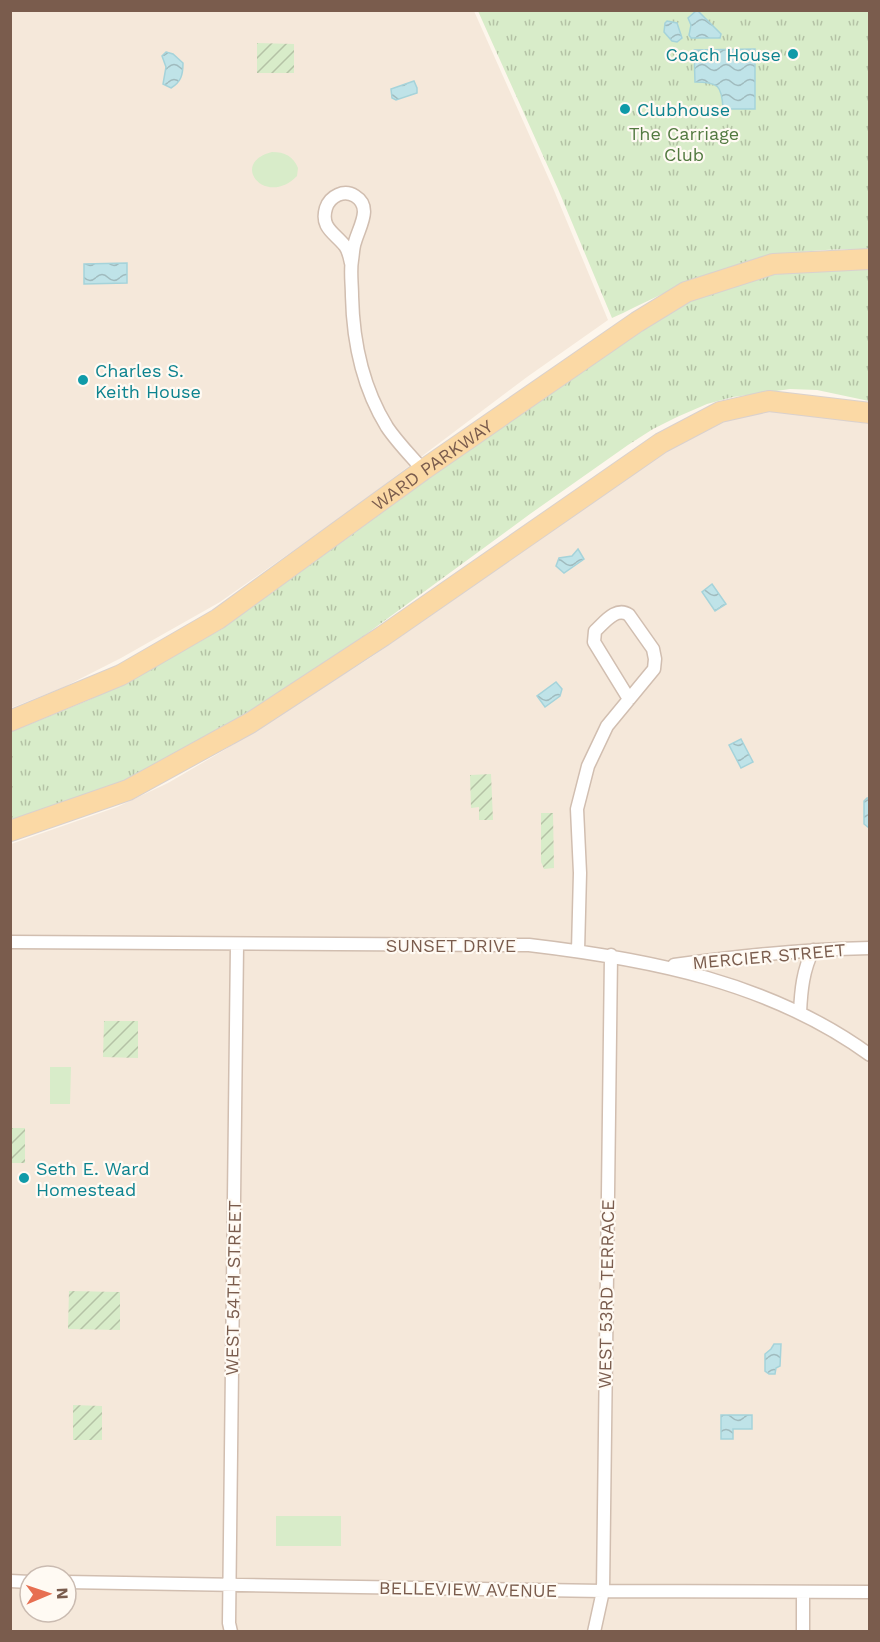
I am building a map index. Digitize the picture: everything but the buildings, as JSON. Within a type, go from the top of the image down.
[{"type":"main road","name":"WARD PARKWAY","points":[[10,721],[121,675],[218,619],[423,470],[637,322],[686,292],[773,264],[870,259]]},
{"type":"main road","points":[[10,831],[129,790],[250,723],[383,636],[661,443],[720,412],[769,401],[870,413]]},
{"type":"street","points":[[351,263],[344,245],[335,238],[325,219],[328,203],[335,196],[348,193],[357,196],[362,203],[364,213],[351,263],[352,324],[364,378],[387,427],[423,470]]},
{"type":"street","points":[[578,951],[580,873],[577,809],[588,766],[607,726],[654,669],[653,649],[624,611],[617,612],[595,631],[593,636],[594,642],[629,699]]},
{"type":"street","name":"SUNSET DRIVE","points":[[10,942],[529,945],[611,955],[668,966],[729,984],[800,1013],[846,1037],[870,1055]]},
{"type":"street","name":"WEST 54TH STREET","points":[[229,1629],[237,945]]},
{"type":"street","name":"MERCIER STREET","points":[[668,966],[750,955],[870,948]]},
{"type":"street","points":[[800,1013],[802,982],[813,950]]},
{"type":"street","name":"WEST 53RD TERRACE","points":[[594,1632],[603,1590],[611,955]]},
{"type":"street","name":"BELLEVIEW AVENUE","points":[[78,1582],[230,1586],[870,1592]]},
{"type":"street","points":[[803,1592],[803,1632]]},
{"type":"shaded area","points":[[11,11],[474,11],[553,188],[608,320],[527,377],[344,515],[220,602],[121,658],[64,687],[11,708]]},
{"type":"shaded area","points":[[784,411],[869,424],[869,1631],[11,1632],[11,844],[117,807],[168,783],[226,749],[370,658],[693,433],[726,418],[755,412]]},
{"type":"green space","name":"The Carriage Club","points":[[478,11],[869,11],[869,250],[807,251],[745,263],[693,280],[612,318],[558,189]]},
{"type":"green space","points":[[257,43],[294,44],[294,73],[257,73]]},
{"type":"green space","points":[[272,152],[288,156],[294,160],[298,168],[297,176],[285,185],[274,187],[264,185],[256,180],[252,173],[253,165],[259,158]]},
{"type":"green space","points":[[825,269],[869,270],[869,401],[817,390],[790,389],[733,397],[707,404],[677,417],[628,445],[320,668],[261,708],[124,781],[11,826],[11,732],[89,700],[146,672],[222,629],[613,345],[662,314],[712,292],[771,275]]},
{"type":"green space","points":[[491,774],[493,820],[479,820],[479,807],[471,808],[470,775]]},
{"type":"green space","points":[[541,813],[553,813],[554,868],[544,869],[541,862]]},
{"type":"green space","points":[[104,1021],[138,1021],[138,1058],[103,1057]]},
{"type":"green space","points":[[50,1067],[71,1067],[70,1104],[50,1104]]},
{"type":"green space","points":[[11,1128],[25,1128],[25,1163],[11,1163]]},
{"type":"green space","points":[[69,1291],[120,1292],[120,1330],[68,1329]]},
{"type":"green space","points":[[73,1405],[102,1406],[102,1440],[73,1440]]},
{"type":"green space","points":[[276,1516],[341,1516],[341,1546],[276,1546]]},
{"type":"water","points":[[696,11],[721,34],[720,38],[691,38],[689,35],[691,25],[688,18]]},
{"type":"water","points":[[667,21],[677,23],[682,38],[677,42],[672,41],[664,32]]},
{"type":"water","points":[[755,49],[755,109],[723,109],[720,90],[717,86],[695,82],[694,50]]},
{"type":"water","points":[[166,52],[173,54],[183,63],[181,78],[171,88],[163,84],[166,67],[162,56]]},
{"type":"water","points":[[414,81],[417,93],[396,100],[392,98],[391,89]]},
{"type":"water","points":[[127,263],[127,283],[84,284],[84,264]]},
{"type":"water","points":[[578,549],[584,559],[564,573],[556,566],[559,558],[572,556]]},
{"type":"water","points":[[712,584],[726,604],[715,611],[702,592]]},
{"type":"water","points":[[556,682],[562,689],[560,696],[545,707],[537,696]]},
{"type":"water","points":[[741,739],[753,762],[741,768],[729,745]]},
{"type":"water","points":[[869,798],[869,828],[864,824],[864,801]]},
{"type":"water","points":[[774,1344],[781,1344],[780,1366],[776,1368],[775,1374],[769,1374],[765,1371],[765,1354]]},
{"type":"water","points":[[721,1415],[752,1415],[752,1429],[733,1429],[733,1439],[721,1439]]},
{"type":"place","name":"Coach House","points":[[793,54]]},
{"type":"place","name":"Clubhouse","points":[[625,109]]},
{"type":"place","name":"Charles S. Keith House","points":[[83,380]]},
{"type":"place","name":"Seth E. Ward Homestead","points":[[24,1178]]}]
